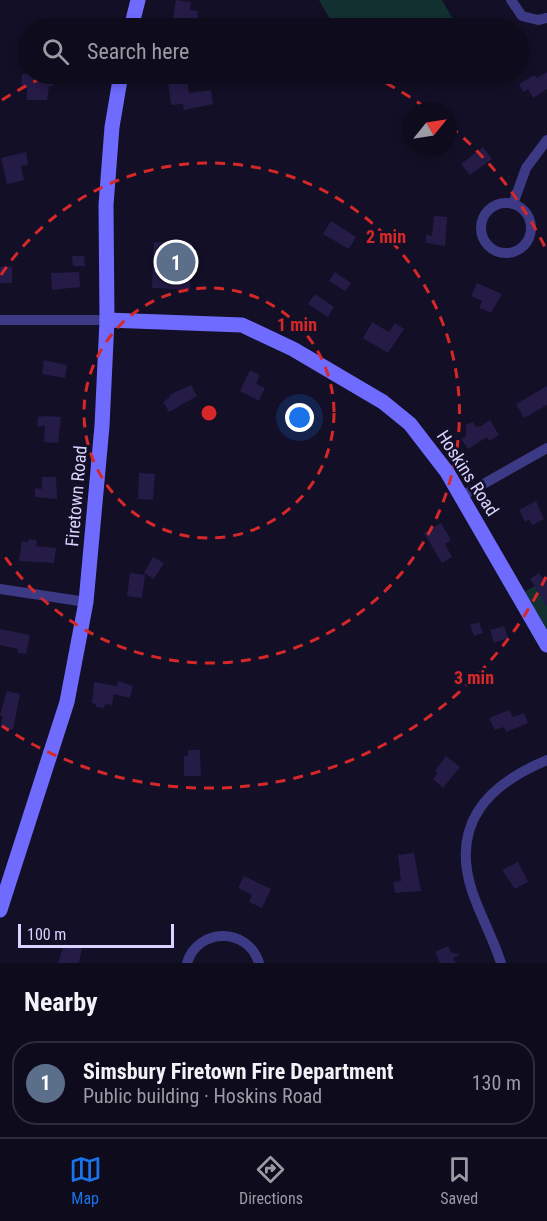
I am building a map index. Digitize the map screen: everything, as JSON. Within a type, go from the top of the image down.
[{"type":"street","points":[[134,18],[138,0]]},
{"type":"street","points":[[511,0],[522,16],[538,20],[547,18]]},
{"type":"street","name":"Firetown Road","points":[[0,910],[67,702],[86,602],[102,426],[107,320],[106,205],[112,127],[120,84]]},
{"type":"street","points":[[513,204],[526,168],[547,140]]},
{"type":"street","points":[[505,203],[513,204],[527,215],[531,231],[524,247],[508,254],[500,253],[486,244],[481,230],[482,222],[490,208],[505,203]]},
{"type":"street","points":[[0,320],[107,320]]},
{"type":"street","name":"Hoskins Road","points":[[107,320],[219,323],[242,326],[264,334],[383,402],[410,424],[433,451],[462,496],[547,645]]},
{"type":"street","points":[[462,496],[547,448]]},
{"type":"street","points":[[0,589],[86,602]]},
{"type":"street","points":[[501,963],[472,891],[466,858],[467,842],[477,814],[494,789],[518,772],[547,759]]},
{"type":"street","points":[[187,963],[194,949],[203,941],[227,935],[249,946],[259,963]]},
{"type":"green space","points":[[319,0],[442,0],[452,18],[329,18]]},
{"type":"green space","points":[[547,579],[547,635],[524,592]]},
{"type":"building","points":[[176,0],[191,2],[190,10],[198,11],[197,18],[173,18]]},
{"type":"building","points":[[547,72],[547,89],[533,98],[528,89],[523,92],[519,84],[529,84],[529,78],[534,75],[537,78]]},
{"type":"building","points":[[21,84],[53,84],[49,86],[47,100],[27,100],[27,87],[21,87]]},
{"type":"building","points":[[168,84],[188,84],[189,93],[211,90],[213,104],[184,110],[183,104],[171,105]]},
{"type":"building","points":[[483,147],[492,159],[470,175],[461,164]]},
{"type":"building","points":[[26,152],[28,165],[21,166],[24,180],[7,184],[1,158]]},
{"type":"building","points":[[434,216],[447,217],[445,246],[426,243],[426,235],[432,236]]},
{"type":"building","points":[[331,221],[356,237],[349,249],[323,234]]},
{"type":"building","points":[[154,242],[192,243],[190,290],[152,288]]},
{"type":"building","points":[[72,256],[84,256],[85,266],[73,266]]},
{"type":"building","points":[[12,266],[12,283],[0,283],[0,267]]},
{"type":"building","points":[[79,272],[80,287],[52,290],[51,273]]},
{"type":"building","points":[[335,272],[351,283],[345,291],[329,281]]},
{"type":"building","points":[[477,283],[502,294],[491,313],[479,308],[482,301],[471,296]]},
{"type":"building","points":[[315,294],[334,307],[328,317],[308,304]]},
{"type":"building","points":[[372,322],[389,332],[395,323],[404,329],[388,353],[363,338]]},
{"type":"building","points":[[44,360],[67,365],[65,378],[42,374]]},
{"type":"building","points":[[250,370],[260,375],[256,384],[265,388],[259,401],[240,391]]},
{"type":"building","points":[[191,385],[197,396],[169,412],[163,402],[170,397],[169,395]]},
{"type":"building","points":[[547,386],[547,405],[524,418],[516,404]]},
{"type":"building","points":[[38,417],[61,417],[58,443],[44,442],[45,426],[37,426]]},
{"type":"building","points":[[490,420],[499,435],[489,441],[487,437],[468,449],[461,439],[466,436],[466,425],[473,422],[476,427],[481,426]]},
{"type":"building","points":[[139,473],[155,474],[153,500],[138,499]]},
{"type":"building","points":[[42,477],[56,477],[57,499],[35,497],[35,488],[42,489]]},
{"type":"building","points":[[536,501],[544,519],[532,525],[529,519],[525,522],[519,510]]},
{"type":"building","points":[[441,523],[451,540],[445,544],[452,557],[442,563],[424,533]]},
{"type":"building","points":[[29,539],[37,540],[36,546],[56,548],[54,563],[19,561],[22,541],[28,542]]},
{"type":"building","points":[[153,557],[164,563],[154,579],[144,573]]},
{"type":"building","points":[[130,573],[145,575],[142,598],[127,596]]},
{"type":"building","points":[[539,573],[542,578],[547,576],[547,606],[530,579]]},
{"type":"building","points":[[479,622],[483,633],[474,636],[470,625]]},
{"type":"building","points":[[504,626],[508,638],[494,643],[490,630]]},
{"type":"building","points":[[0,629],[30,635],[26,654],[18,653],[18,649],[0,645]]},
{"type":"building","points":[[118,681],[133,686],[130,698],[114,694],[112,705],[105,704],[104,708],[96,707],[96,704],[92,703],[94,682],[117,686]]},
{"type":"building","points":[[7,691],[20,694],[13,730],[0,727],[3,717],[0,715]]},
{"type":"building","points":[[509,710],[513,717],[524,713],[528,723],[506,732],[504,727],[495,730],[489,718]]},
{"type":"building","points":[[188,750],[200,750],[201,776],[184,776],[184,756],[188,756]]},
{"type":"building","points":[[446,756],[460,767],[443,788],[433,779],[438,773],[435,771]]},
{"type":"building","points":[[414,853],[421,891],[395,893],[393,882],[401,881],[398,855]]},
{"type":"building","points":[[518,862],[528,882],[515,889],[502,870]]},
{"type":"building","points":[[244,876],[271,889],[262,908],[249,902],[252,895],[238,888]]},
{"type":"building","points":[[64,944],[82,949],[79,963],[58,963]]},
{"type":"building","points":[[448,946],[451,952],[460,955],[453,958],[456,963],[440,963],[435,952]]},
{"type":"place","name":"Simsbury Firetown Fire Department","points":[[176,262]]}]
